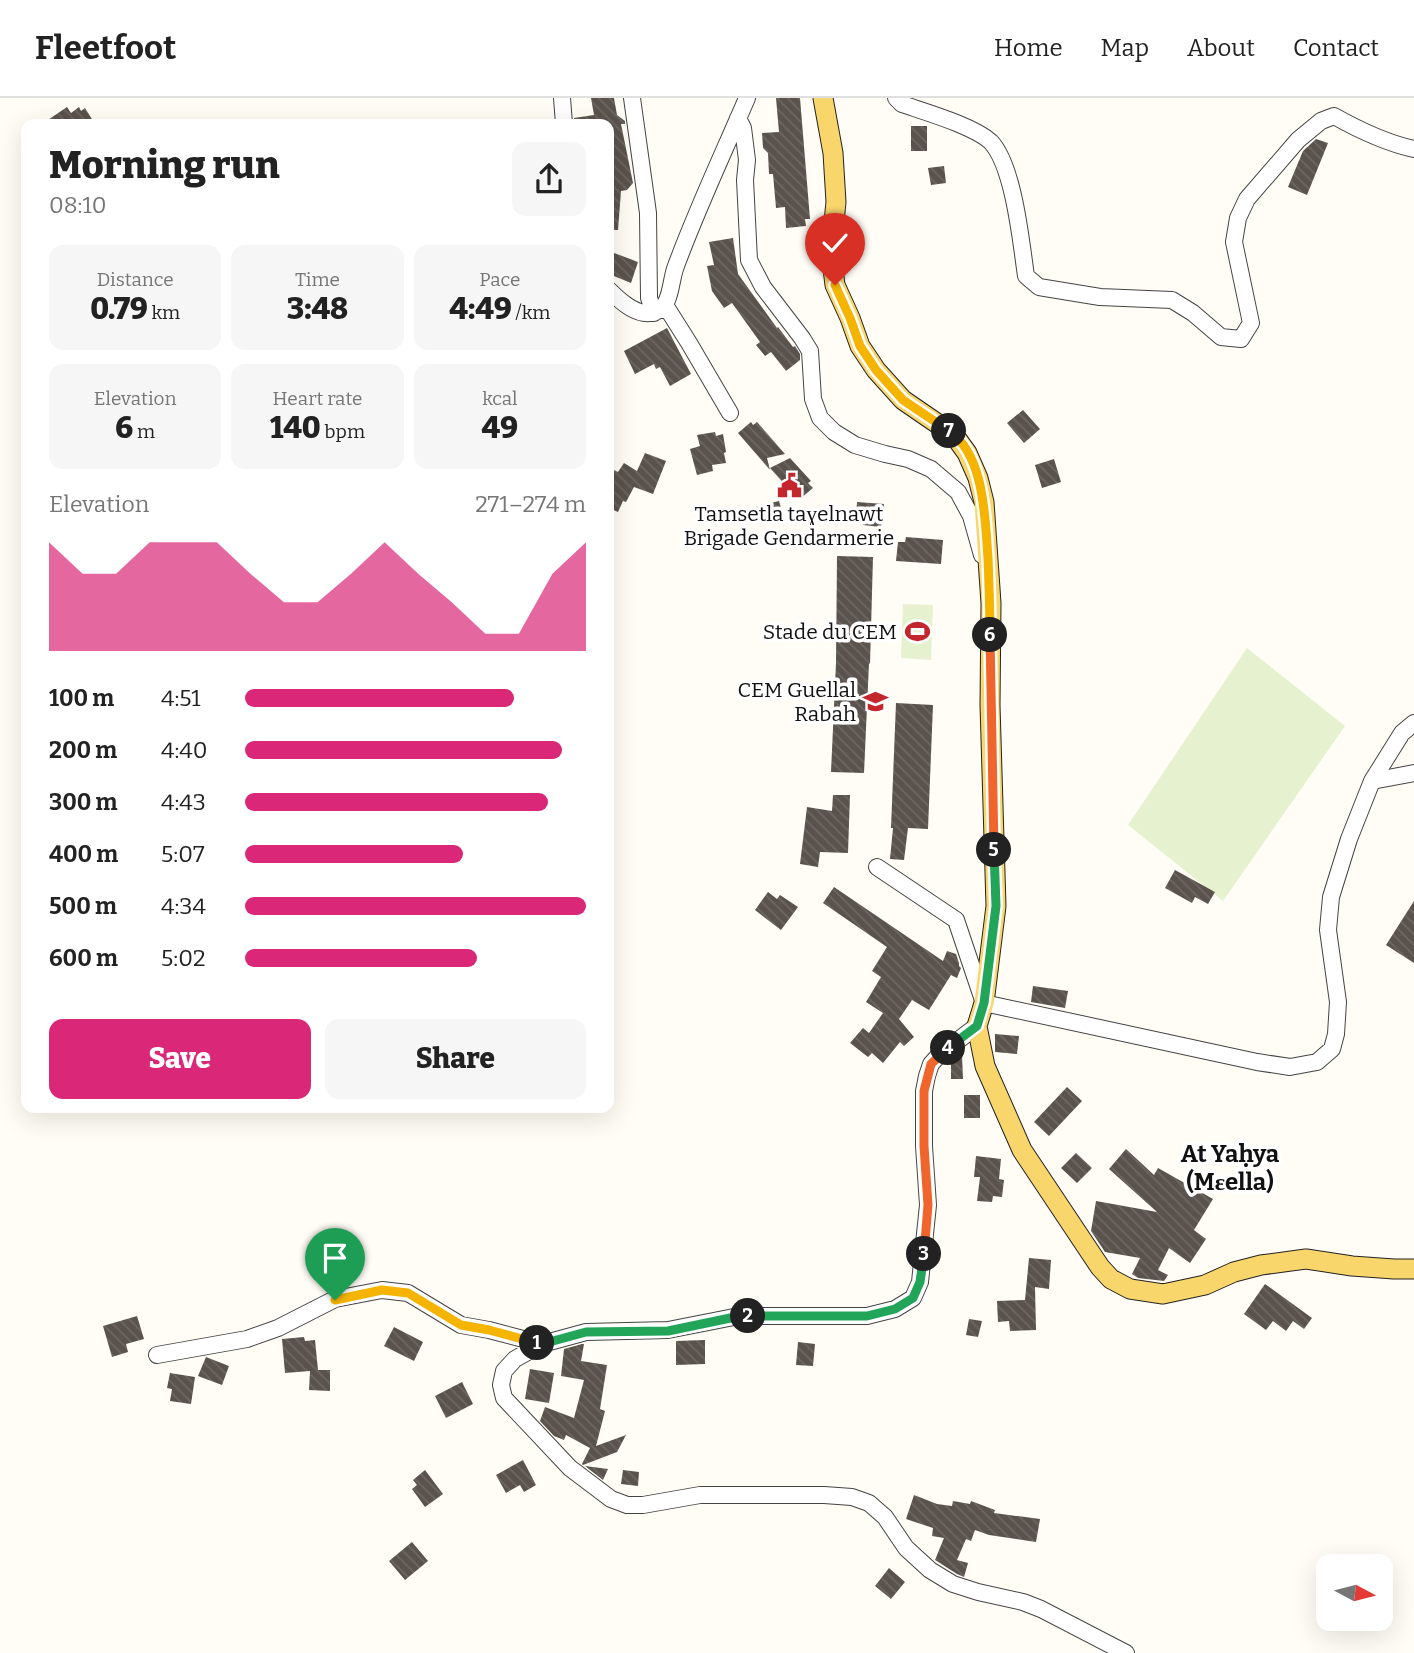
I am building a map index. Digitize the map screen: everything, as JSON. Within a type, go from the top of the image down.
[{"type":"main road","points":[[823,98],[833,153],[836,202],[831,252],[835,285],[860,346],[876,370],[903,400],[954,435],[967,453],[978,478],[984,502],[989,588],[996,906],[984,1003],[977,1026],[985,1066],[1022,1150],[1100,1267],[1111,1279],[1130,1289],[1163,1294],[1205,1285],[1234,1272],[1261,1265],[1306,1259],[1352,1266],[1414,1269]]},
{"type":"street","points":[[562,98],[564,119]]},
{"type":"street","points":[[632,98],[648,213],[649,298],[690,343],[730,413]]},
{"type":"street","points":[[659,309],[747,98]]},
{"type":"street","points":[[896,98],[902,104],[961,125],[990,141],[1002,158],[1010,180],[1026,276],[1039,287],[1100,298],[1172,300],[1193,313],[1221,337],[1241,339],[1251,323],[1234,242],[1238,218],[1247,199],[1298,140],[1321,121],[1334,116],[1354,127],[1414,149]]},
{"type":"street","points":[[738,118],[743,128],[747,160],[744,180],[749,260],[763,287],[810,351],[813,399],[820,418],[834,432],[855,444],[908,458],[931,469],[958,492],[971,516],[989,588]]},
{"type":"street","points":[[614,295],[624,304],[640,312],[659,309]]},
{"type":"street","points":[[877,867],[956,920],[984,1003],[1257,1062],[1290,1067],[1317,1062],[1332,1049],[1336,1034],[1338,1002],[1328,930],[1331,897],[1349,839],[1372,781],[1402,733],[1414,723]]},
{"type":"street","points":[[1372,781],[1414,773]]},
{"type":"street","points":[[977,1026],[940,1054],[931,1064],[927,1076],[924,1091],[924,1146],[928,1205],[920,1282],[913,1298],[895,1309],[867,1316],[740,1316],[668,1331],[586,1332],[542,1344],[515,1359],[504,1371],[501,1385],[503,1398],[570,1468],[611,1499],[627,1505],[643,1505],[700,1495],[852,1497],[869,1503],[885,1517],[906,1548],[930,1570],[953,1584],[1041,1609],[1126,1653]]},
{"type":"street","points":[[157,1355],[247,1339],[278,1328],[335,1300],[382,1290],[408,1293],[461,1325],[542,1344]]},
{"type":"green space","name":"Stade du CEM","points":[[903,604],[933,605],[931,660],[901,658]]},
{"type":"green space","points":[[1247,648],[1345,726],[1223,901],[1128,825]]},
{"type":"building","points":[[591,98],[614,98],[617,115],[625,121],[625,124],[621,124],[633,183],[627,190],[621,191],[618,230],[614,230],[614,119],[574,119],[594,115]]},
{"type":"building","points":[[776,98],[800,98],[810,219],[805,219],[806,226],[786,228],[785,207],[776,208],[773,174],[769,174],[768,153],[763,148],[762,133],[779,132]]},
{"type":"building","points":[[67,107],[71,113],[79,107],[81,111],[85,108],[92,119],[49,119]]},
{"type":"building","points":[[911,126],[927,126],[927,151],[911,151]]},
{"type":"building","points":[[1316,139],[1328,143],[1307,195],[1288,187],[1303,151]]},
{"type":"building","points":[[944,166],[946,183],[931,185],[928,168]]},
{"type":"building","points":[[733,238],[738,274],[777,328],[800,354],[800,360],[786,371],[771,352],[765,356],[756,345],[760,342],[732,303],[724,308],[712,291],[707,266],[714,265],[709,242]]},
{"type":"building","points":[[614,253],[638,262],[631,283],[614,276]]},
{"type":"building","points":[[667,328],[691,374],[670,386],[660,367],[656,369],[654,364],[635,374],[624,351]]},
{"type":"building","points":[[1023,410],[1040,429],[1024,443],[1007,423]]},
{"type":"building","points":[[751,422],[753,425],[757,422],[785,454],[767,458],[770,470],[738,433]]},
{"type":"building","points":[[715,432],[716,436],[723,434],[726,463],[712,465],[713,471],[697,475],[690,449],[700,446],[697,435]]},
{"type":"building","points":[[645,453],[666,461],[653,494],[634,487],[618,512],[614,510],[614,470],[618,472],[624,463],[637,471]]},
{"type":"building","points":[[790,458],[811,481],[808,483],[813,488],[801,498],[798,495],[796,497],[770,468]]},
{"type":"building","points":[[1054,459],[1061,482],[1042,488],[1035,465]]},
{"type":"building","points":[[779,501],[782,511],[747,521],[744,510]]},
{"type":"building","points":[[857,502],[884,504],[881,527],[863,525],[864,518],[856,517]]},
{"type":"building","points":[[906,537],[943,540],[941,564],[896,561],[898,542],[905,542]]},
{"type":"building","points":[[837,556],[873,557],[864,773],[831,772]]},
{"type":"building","points":[[896,703],[933,705],[928,829],[908,828],[904,860],[890,859]]},
{"type":"building","points":[[833,795],[850,795],[848,853],[820,852],[818,867],[800,864],[807,807],[832,811]]},
{"type":"building","points":[[1175,870],[1215,892],[1208,904],[1195,897],[1192,903],[1165,888]]},
{"type":"building","points":[[834,887],[943,961],[947,951],[956,954],[961,968],[957,978],[951,975],[929,1010],[912,1000],[899,1019],[914,1037],[904,1046],[900,1042],[883,1063],[872,1053],[868,1057],[850,1043],[863,1028],[869,1033],[883,1013],[866,1002],[881,977],[872,971],[887,947],[823,903]]},
{"type":"building","points":[[768,892],[777,899],[780,895],[798,907],[781,930],[755,910]]},
{"type":"building","points":[[1414,901],[1414,963],[1386,945]]},
{"type":"building","points":[[1033,986],[1068,991],[1065,1008],[1031,1002]]},
{"type":"building","points":[[995,1034],[1019,1036],[1017,1054],[995,1052]]},
{"type":"building","points":[[962,1055],[963,1079],[951,1079],[951,1059]]},
{"type":"building","points":[[1067,1087],[1082,1101],[1049,1136],[1034,1122]]},
{"type":"building","points":[[964,1095],[980,1095],[980,1118],[964,1118]]},
{"type":"building","points":[[1126,1149],[1154,1175],[1158,1168],[1213,1199],[1194,1230],[1206,1239],[1190,1263],[1169,1248],[1158,1270],[1168,1275],[1164,1281],[1138,1278],[1132,1274],[1140,1258],[1105,1252],[1091,1231],[1096,1201],[1157,1212],[1109,1169]]},
{"type":"building","points":[[1076,1153],[1092,1168],[1077,1183],[1061,1168]]},
{"type":"building","points":[[976,1156],[1001,1159],[999,1179],[1004,1180],[1002,1197],[993,1196],[992,1202],[977,1201],[980,1177],[974,1177]]},
{"type":"building","points":[[1029,1258],[1051,1260],[1049,1289],[1035,1287],[1036,1330],[1010,1331],[1009,1321],[998,1322],[997,1301],[1025,1300]]},
{"type":"building","points":[[1265,1284],[1312,1318],[1304,1329],[1293,1321],[1286,1331],[1273,1321],[1266,1330],[1244,1314]]},
{"type":"building","points":[[137,1316],[144,1339],[126,1344],[128,1352],[112,1357],[103,1326]]},
{"type":"building","points":[[969,1319],[982,1321],[978,1337],[966,1335]]},
{"type":"building","points":[[394,1327],[423,1342],[414,1361],[384,1346]]},
{"type":"building","points":[[304,1337],[305,1341],[315,1340],[318,1370],[330,1370],[330,1391],[309,1390],[310,1371],[285,1373],[282,1339]]},
{"type":"building","points":[[705,1340],[705,1364],[676,1365],[676,1341]]},
{"type":"building","points":[[798,1342],[815,1344],[813,1366],[796,1365]]},
{"type":"building","points":[[584,1344],[581,1361],[607,1365],[600,1409],[605,1411],[596,1446],[626,1435],[617,1452],[583,1465],[590,1448],[566,1435],[564,1440],[554,1436],[540,1421],[545,1407],[574,1418],[584,1380],[561,1376],[564,1349]]},
{"type":"building","points":[[206,1357],[229,1366],[222,1385],[198,1376]]},
{"type":"building","points":[[530,1369],[554,1373],[549,1403],[525,1399]]},
{"type":"building","points":[[170,1373],[195,1377],[191,1404],[170,1401],[172,1389],[167,1388]]},
{"type":"building","points":[[462,1382],[473,1404],[446,1418],[435,1396]]},
{"type":"building","points":[[523,1460],[536,1485],[524,1492],[520,1485],[506,1493],[496,1475]]},
{"type":"building","points":[[585,1466],[608,1469],[603,1480]]},
{"type":"building","points":[[425,1470],[443,1494],[425,1507],[412,1489],[417,1485],[413,1480]]},
{"type":"building","points":[[623,1470],[639,1472],[638,1486],[621,1484]]},
{"type":"building","points":[[914,1495],[937,1504],[952,1506],[953,1501],[970,1504],[971,1501],[995,1510],[994,1513],[1040,1519],[1036,1542],[989,1535],[975,1530],[971,1541],[966,1539],[957,1560],[968,1563],[964,1577],[935,1560],[944,1538],[932,1536],[933,1528],[906,1519]]},
{"type":"building","points":[[412,1542],[428,1561],[405,1580],[389,1561]]},
{"type":"building","points":[[889,1568],[905,1582],[891,1599],[875,1586]]},
{"type":"place","name":"Tamsetla taɣelnawt Brigade Gendarmerie","points":[[789,485]]},
{"type":"place","name":"Stade du CEM","points":[[917,632]]},
{"type":"place","name":"CEM Guellal Rabah","points":[[876,702]]},
{"type":"district","name":"At Yaḥya (Mεella)","points":[[1230,1168]]},
{"type":"route","points":[[335,1300],[382,1290],[408,1293],[461,1325],[542,1344],[586,1332],[668,1331],[740,1316],[867,1316],[895,1309],[913,1298],[920,1282],[926,1240],[928,1205],[924,1091],[927,1076],[931,1064],[940,1054],[977,1026],[984,1003],[996,906],[990,603],[984,502],[978,478],[967,453],[954,435],[903,400],[876,370],[860,346],[835,285]]}]
